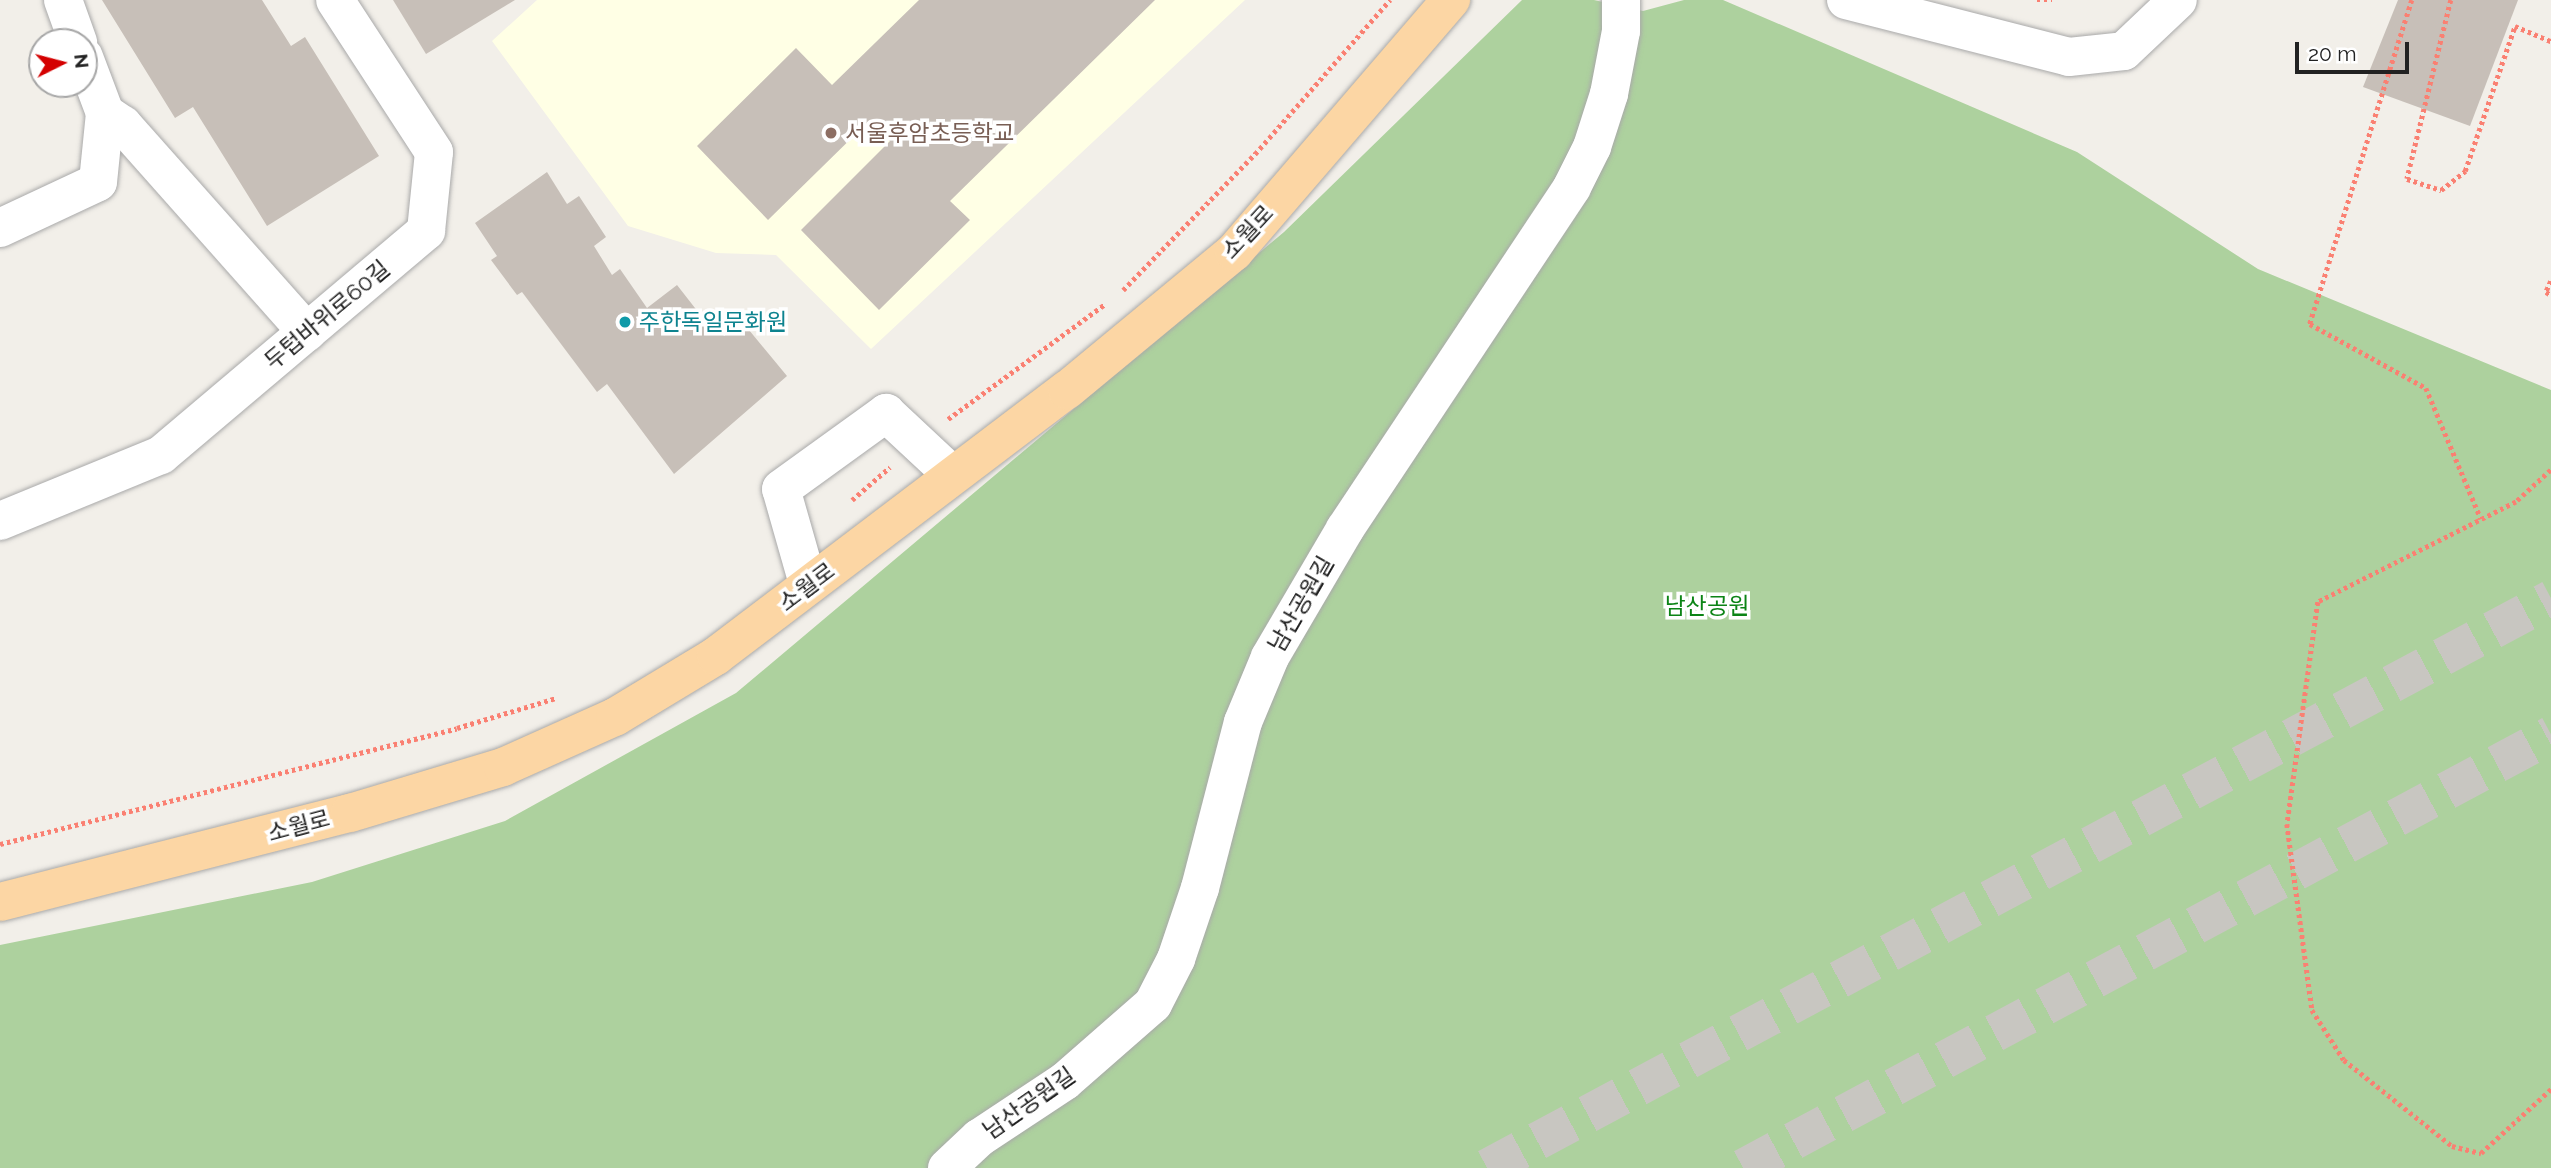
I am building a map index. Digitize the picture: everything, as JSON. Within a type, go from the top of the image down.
[{"type":"main road","name":"소월로","points":[[0,888],[504,755],[609,707],[708,649],[944,467],[1220,246],[1433,0]]},
{"type":"main road","name":"소월로","points":[[0,902],[350,813],[503,768],[615,717],[716,656],[1067,390],[1234,252],[1451,0]]},
{"type":"street","points":[[63,0],[73,28]]},
{"type":"street","name":"두텁바위로60길","points":[[0,521],[161,455],[426,231],[434,152],[335,0]]},
{"type":"street","name":"남산공원길","points":[[947,1168],[979,1138],[1065,1081],[1153,1004],[1180,947],[1243,722],[1270,657],[1345,529],[1572,187],[1592,147],[1609,94],[1621,31],[1621,0]]},
{"type":"street","points":[[1846,0],[2069,57],[2124,51],[2178,0]]},
{"type":"street","points":[[0,228],[98,182],[105,113],[98,94]]},
{"type":"street","points":[[105,113],[123,125],[307,332]]},
{"type":"street","points":[[805,573],[780,489],[886,413],[944,467]]},
{"type":"path","points":[[2037,0],[2052,0]]},
{"type":"path","points":[[2412,0],[2310,324],[2426,388],[2481,519]]},
{"type":"path","points":[[2451,0],[2407,179],[2441,190],[2465,171],[2515,26],[2551,41]]},
{"type":"path","points":[[2551,281],[2546,292],[2551,295]]},
{"type":"path","points":[[2551,470],[2516,502],[2318,602],[2287,824],[2312,1010],[2344,1060],[2452,1146],[2481,1153],[2551,1089]]},
{"type":"shaded area","name":"서울후암초등학교","points":[[537,0],[1245,0],[871,349],[776,255],[716,253],[628,226],[492,41]]},
{"type":"green space","name":"남산공원","points":[[1522,0],[1594,0],[1643,11],[1684,0],[1723,0],[2077,152],[2258,269],[2551,390],[2551,1168],[0,1168],[0,945],[312,882],[505,821],[736,693],[1284,232]]},
{"type":"building","points":[[102,0],[262,0],[291,46],[305,37],[379,156],[267,226],[193,107],[175,118]]},
{"type":"building","points":[[393,0],[515,0],[426,54]]},
{"type":"building","points":[[919,0],[1155,0],[950,201],[970,220],[879,310],[801,230],[890,141],[870,120],[768,220],[697,146],[796,48],[832,85]]},
{"type":"building","points":[[2398,0],[2518,0],[2470,126],[2363,87]]},
{"type":"building","name":"주한독일문화원","points":[[547,172],[567,204],[579,196],[606,237],[594,246],[612,275],[620,269],[647,308],[677,285],[713,331],[735,313],[787,376],[674,474],[607,384],[597,392],[522,292],[517,295],[491,260],[497,256],[475,223]]},
{"type":"tunnel","points":[[1487,1168],[2551,599]]},
{"type":"tunnel","points":[[1743,1168],[2551,735]]},
{"type":"place","name":"서울후암초등학교","points":[[831,133]]},
{"type":"place","name":"주한독일문화원","points":[[625,322]]}]
